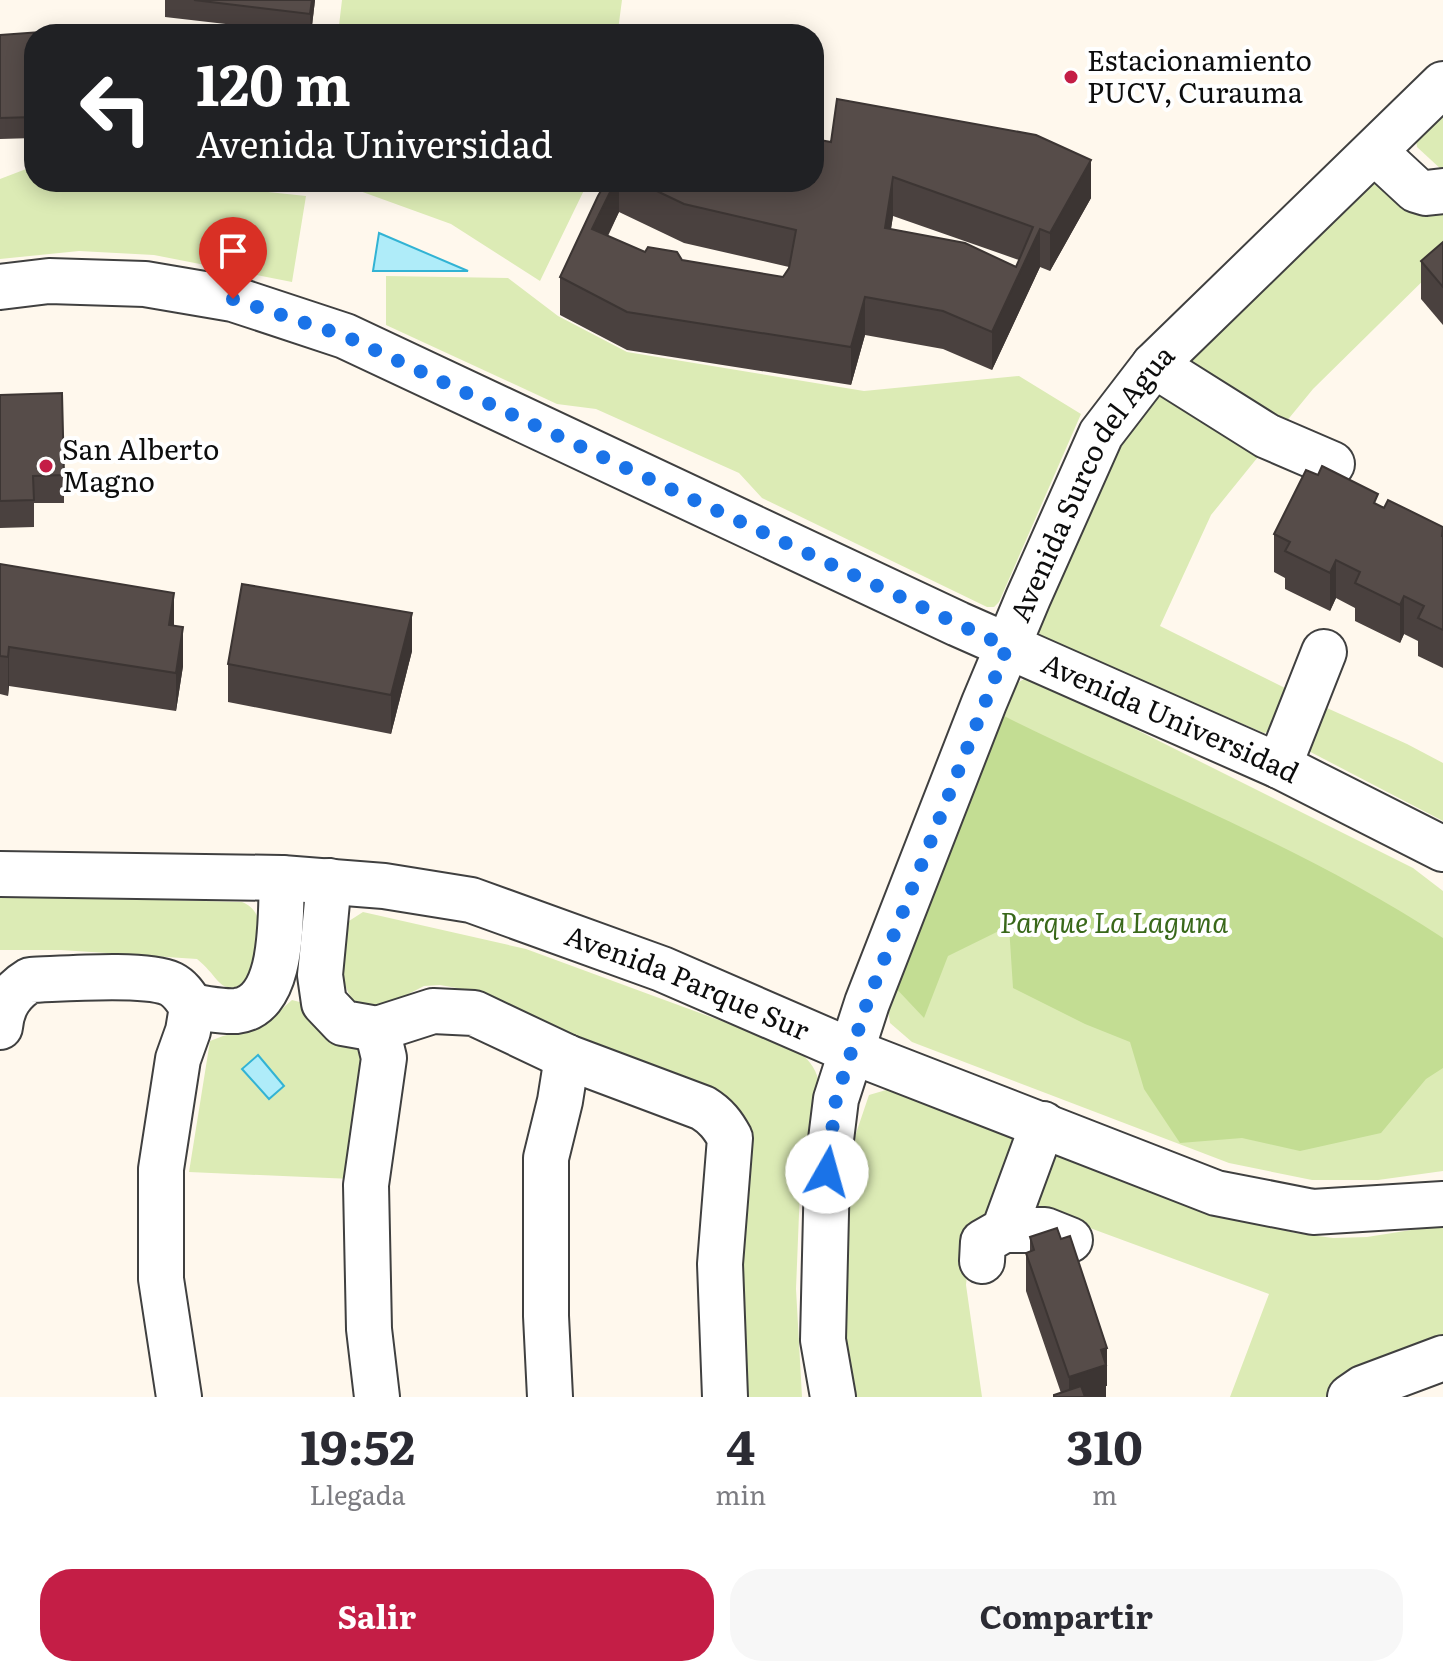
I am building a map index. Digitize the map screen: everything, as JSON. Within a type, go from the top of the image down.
[{"type":"street","name":"Avenida Surco del Agua","points":[[833,1397],[823,1340],[827,1172],[836,1099],[867,1003],[1007,647],[1101,434],[1154,365],[1443,84]]},
{"type":"street","points":[[1382,145],[1442,191]]},
{"type":"street","name":"Avenida Universidad","points":[[0,287],[49,281],[145,284],[233,299],[345,336],[1007,647],[1279,766],[1443,849]]},
{"type":"street","points":[[1154,365],[1267,436],[1332,464]]},
{"type":"street","points":[[1279,766],[1324,652]]},
{"type":"street","name":"Avenida Parque Sur","points":[[0,874],[282,878],[384,886],[471,900],[662,969],[851,1051],[1216,1193],[1313,1212],[1443,1204]]},
{"type":"street","points":[[192,1007],[236,1011],[264,995],[275,971],[282,878]]},
{"type":"street","points":[[329,881],[320,975],[324,1003],[343,1023],[377,1029],[433,1011],[474,1013],[567,1057],[703,1108],[716,1116],[730,1138],[720,1264],[725,1397]]},
{"type":"street","points":[[0,1027],[6,1003],[16,989],[30,980],[149,978],[172,984],[185,995],[192,1007],[178,1059],[161,1169],[161,1279],[179,1397]]},
{"type":"street","points":[[377,1029],[384,1058],[366,1185],[369,1329],[377,1397]]},
{"type":"street","points":[[550,1397],[546,1316],[546,1158],[567,1057]]},
{"type":"street","points":[[1043,1124],[993,1246],[1045,1230],[1070,1240]]},
{"type":"street","points":[[1350,1397],[1363,1388],[1443,1358]]},
{"type":"green space","points":[[342,0],[622,0],[619,24],[339,24]]},
{"type":"green space","points":[[1443,112],[1443,171],[1417,147],[1416,139]]},
{"type":"green space","points":[[24,170],[24,192],[269,192],[306,196],[292,282],[154,255],[79,251],[0,259],[0,179]]},
{"type":"green space","points":[[1376,179],[1443,212],[1443,261],[1313,389],[1281,428],[1191,369],[1189,357]]},
{"type":"green space","points":[[363,192],[583,192],[540,281],[451,224]]},
{"type":"green space","points":[[386,276],[508,278],[558,316],[627,352],[864,391],[1019,376],[1081,414],[999,602],[994,607],[987,607],[762,498],[739,473],[596,409],[557,404],[386,325]]},
{"type":"green space","points":[[1169,392],[1262,452],[1211,515],[1160,626],[1291,691],[1270,731],[1264,733],[1043,639],[1039,633],[1039,624],[1118,444],[1157,393]]},
{"type":"green space","name":"Parque La Laguna","points":[[1026,678],[1035,679],[1413,868],[1443,891],[1443,1171],[1378,1180],[1312,1180],[1229,1163],[912,1042],[890,1023],[886,995],[1017,683]]},
{"type":"green space","points":[[1318,704],[1443,763],[1443,821],[1299,746]]},
{"type":"green space","name":"Parque La Laguna","points":[[1004,716],[1282,847],[1391,905],[1443,938],[1443,1068],[1426,1079],[1381,1133],[1300,1151],[1242,1138],[1180,1143],[1144,1089],[1130,1042],[1085,1024],[1013,988],[1009,926],[948,956],[924,1018],[891,983]]},
{"type":"green space","points":[[0,896],[242,902],[251,907],[260,925],[257,979],[244,985],[227,987],[197,959],[61,950],[0,950]]},
{"type":"green space","points":[[363,912],[526,949],[795,1048],[807,1059],[819,1082],[800,1189],[796,1289],[802,1397],[745,1397],[723,1097],[457,988],[424,986],[379,1009],[358,1005],[346,987],[343,966],[349,921]]},
{"type":"green space","points":[[292,1000],[311,1005],[328,1037],[360,1051],[365,1062],[352,1179],[189,1172],[210,1041],[260,1028]]},
{"type":"green space","points":[[893,1088],[1019,1139],[995,1211],[972,1223],[966,1285],[982,1397],[857,1397],[845,1335],[850,1151],[869,1095]]},
{"type":"green space","points":[[1054,1153],[1214,1211],[1295,1233],[1333,1238],[1367,1237],[1443,1225],[1443,1337],[1407,1347],[1371,1364],[1328,1397],[1230,1397],[1269,1294],[1033,1207]]},
{"type":"water","points":[[379,233],[468,271],[373,271]]},
{"type":"water","points":[[258,1055],[284,1086],[269,1099],[242,1069]]},
{"type":"building","points":[[194,0],[312,0],[310,14]]},
{"type":"building","points":[[24,33],[24,117],[0,118],[0,35]]},
{"type":"building","points":[[837,99],[1036,135],[1091,160],[1050,233],[1040,229],[992,332],[943,311],[865,297],[851,347],[627,312],[560,277],[600,192],[610,192],[592,229],[645,252],[648,247],[677,252],[682,260],[783,277],[789,268],[796,230],[684,204],[659,192],[824,192],[824,141],[831,142]],"holes":[[[893,177],[1033,227],[1016,267],[965,243],[885,228]]]},
{"type":"building","points":[[1443,242],[1443,287],[1421,261]]},
{"type":"building","points":[[62,393],[64,475],[33,476],[34,500],[0,501],[0,395]]},
{"type":"building","points":[[1322,466],[1378,494],[1374,503],[1384,508],[1388,500],[1443,527],[1443,630],[1418,618],[1424,606],[1404,596],[1400,605],[1355,583],[1360,572],[1336,560],[1330,573],[1285,551],[1290,542],[1274,534],[1306,470],[1318,475]]},
{"type":"building","points":[[0,564],[174,593],[169,625],[183,627],[176,673],[9,647],[8,657],[0,656]]},
{"type":"building","points":[[242,584],[412,613],[391,695],[228,664]]},
{"type":"building","points":[[1057,1228],[1061,1239],[1070,1236],[1107,1348],[1101,1350],[1106,1365],[1069,1377],[1026,1253],[1034,1250],[1030,1237]]},
{"type":"building","points":[[1081,1386],[1085,1397],[1054,1397],[1054,1395]]},
{"type":"place","name":"Estacionamiento PUCV, Curauma","points":[[1071,77]]},
{"type":"place","name":"San Alberto Magno","points":[[46,466]]},
{"type":"route","points":[[233,299],[345,336],[1007,647],[867,1003],[836,1099],[827,1172]]}]
